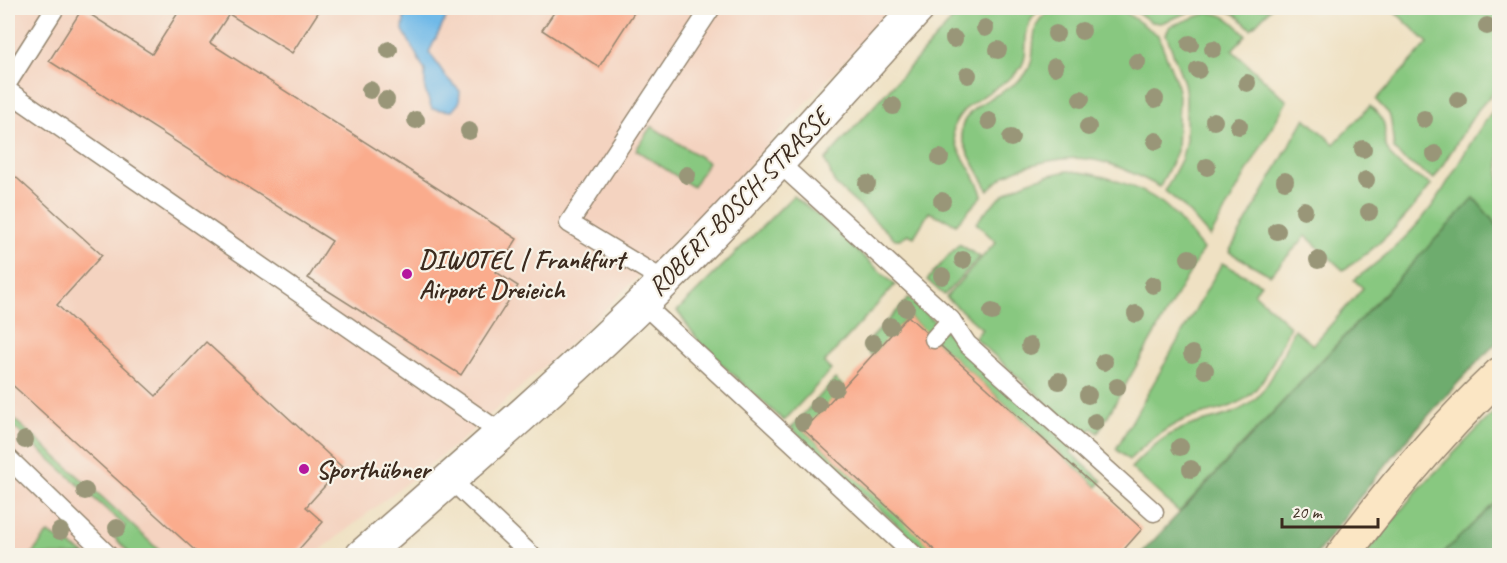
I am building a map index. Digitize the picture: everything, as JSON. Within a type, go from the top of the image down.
[{"type":"main road","points":[[1342,555],[1447,425],[1500,374]]},
{"type":"street","name":"ROBERT-BOSCH-STRASSE","points":[[362,555],[501,433],[665,281],[779,163],[914,9]]},
{"type":"lane","points":[[8,82],[55,8]]},
{"type":"lane","points":[[665,281],[569,223],[711,8]]},
{"type":"lane","points":[[8,91],[501,433]]},
{"type":"lane","points":[[779,163],[951,320],[967,344],[1154,512]]},
{"type":"lane","points":[[642,303],[915,555]]},
{"type":"lane","points":[[934,339],[951,320]]},
{"type":"lane","points":[[8,458],[103,553]]},
{"type":"lane","points":[[449,478],[532,555]]},
{"type":"shaded area","points":[[8,8],[893,8],[731,185],[579,335],[464,438],[313,556],[8,555]]},
{"type":"green space","points":[[963,8],[1041,8],[1029,24],[1025,58],[1021,67],[1004,83],[968,107],[959,116],[954,126],[956,145],[977,181],[982,196],[956,224],[929,212],[914,237],[908,234],[895,239],[835,184],[825,160]]},
{"type":"green space","points":[[1059,8],[1119,8],[1158,35],[1176,81],[1179,96],[1177,151],[1160,187],[1115,166],[1078,158],[1024,167],[1006,175],[988,190],[963,141],[962,127],[972,111],[1024,76],[1030,67],[1039,20],[1047,13]]},
{"type":"green space","points":[[1131,8],[1200,8],[1161,23],[1151,22]]},
{"type":"green space","points":[[1222,8],[1271,8],[1251,29],[1235,14]]},
{"type":"green space","points":[[1396,8],[1499,8],[1499,86],[1476,112],[1434,179],[1404,160],[1394,149],[1389,114],[1376,100],[1428,43],[1394,11]]},
{"type":"green space","points":[[1207,13],[1224,16],[1246,35],[1232,50],[1287,101],[1210,237],[1182,205],[1165,191],[1182,158],[1186,140],[1184,83],[1166,34],[1170,26]]},
{"type":"green space","points":[[1499,103],[1499,228],[1474,198],[1179,512],[1131,468],[1152,447],[1170,434],[1235,412],[1253,401],[1267,386],[1294,329],[1313,345],[1363,288],[1354,280],[1401,242],[1421,220]]},
{"type":"green space","points":[[1370,106],[1382,120],[1389,153],[1397,163],[1431,185],[1391,232],[1343,270],[1306,236],[1270,275],[1229,252],[1305,118],[1334,144]]},
{"type":"green space","points":[[651,126],[708,162],[693,187],[636,150]]},
{"type":"green space","points":[[1068,171],[1092,174],[1117,181],[1152,196],[1173,213],[1203,249],[1098,433],[1092,428],[1084,437],[975,338],[982,329],[946,297],[996,242],[976,223],[986,211],[1016,187],[1039,178]]},
{"type":"green space","points":[[793,196],[818,215],[895,285],[824,363],[831,370],[784,421],[704,348],[677,311]]},
{"type":"green space","points":[[1474,198],[1499,228],[1499,340],[1403,444],[1316,555],[1140,555]]},
{"type":"green space","points":[[959,244],[980,257],[944,295],[927,280]]},
{"type":"green space","points":[[1222,263],[1261,284],[1254,293],[1290,326],[1278,352],[1264,378],[1244,399],[1228,407],[1176,424],[1155,437],[1129,460],[1116,449]]},
{"type":"green space","points":[[909,298],[1073,449],[1070,452],[1102,481],[1097,487],[908,316],[872,356],[863,347]]},
{"type":"green space","points":[[835,379],[844,387],[804,430],[941,555],[930,555],[791,428]]},
{"type":"green space","points":[[1499,407],[1499,499],[1441,555],[1365,555],[1415,493]]},
{"type":"green space","points":[[8,414],[164,555],[131,555],[115,538],[125,526],[8,422]]},
{"type":"green space","points":[[1499,499],[1499,555],[1441,555]]},
{"type":"green space","points":[[48,533],[85,554],[31,555]]},
{"type":"water","points":[[405,8],[451,8],[429,52],[447,78],[460,91],[459,103],[452,111],[432,109],[425,90],[425,71],[403,30]]},
{"type":"building","points":[[181,8],[321,8],[292,53],[229,14],[210,43],[517,239],[496,272],[518,286],[461,375],[308,278],[332,241],[49,61],[82,9],[152,54]]},
{"type":"building","points":[[557,8],[637,8],[599,67],[542,30]]},
{"type":"building","points":[[8,170],[102,255],[57,305],[156,396],[206,342],[342,467],[306,507],[323,522],[293,556],[201,556],[8,381]]},
{"type":"building","points":[[908,316],[1142,529],[1118,556],[941,556],[804,430]]},
{"type":"place","name":"DIWOTEL | Frankfurt Airport Dreieich","points":[[407,274]]},
{"type":"place","name":"Sporthübner","points":[[304,469]]}]
